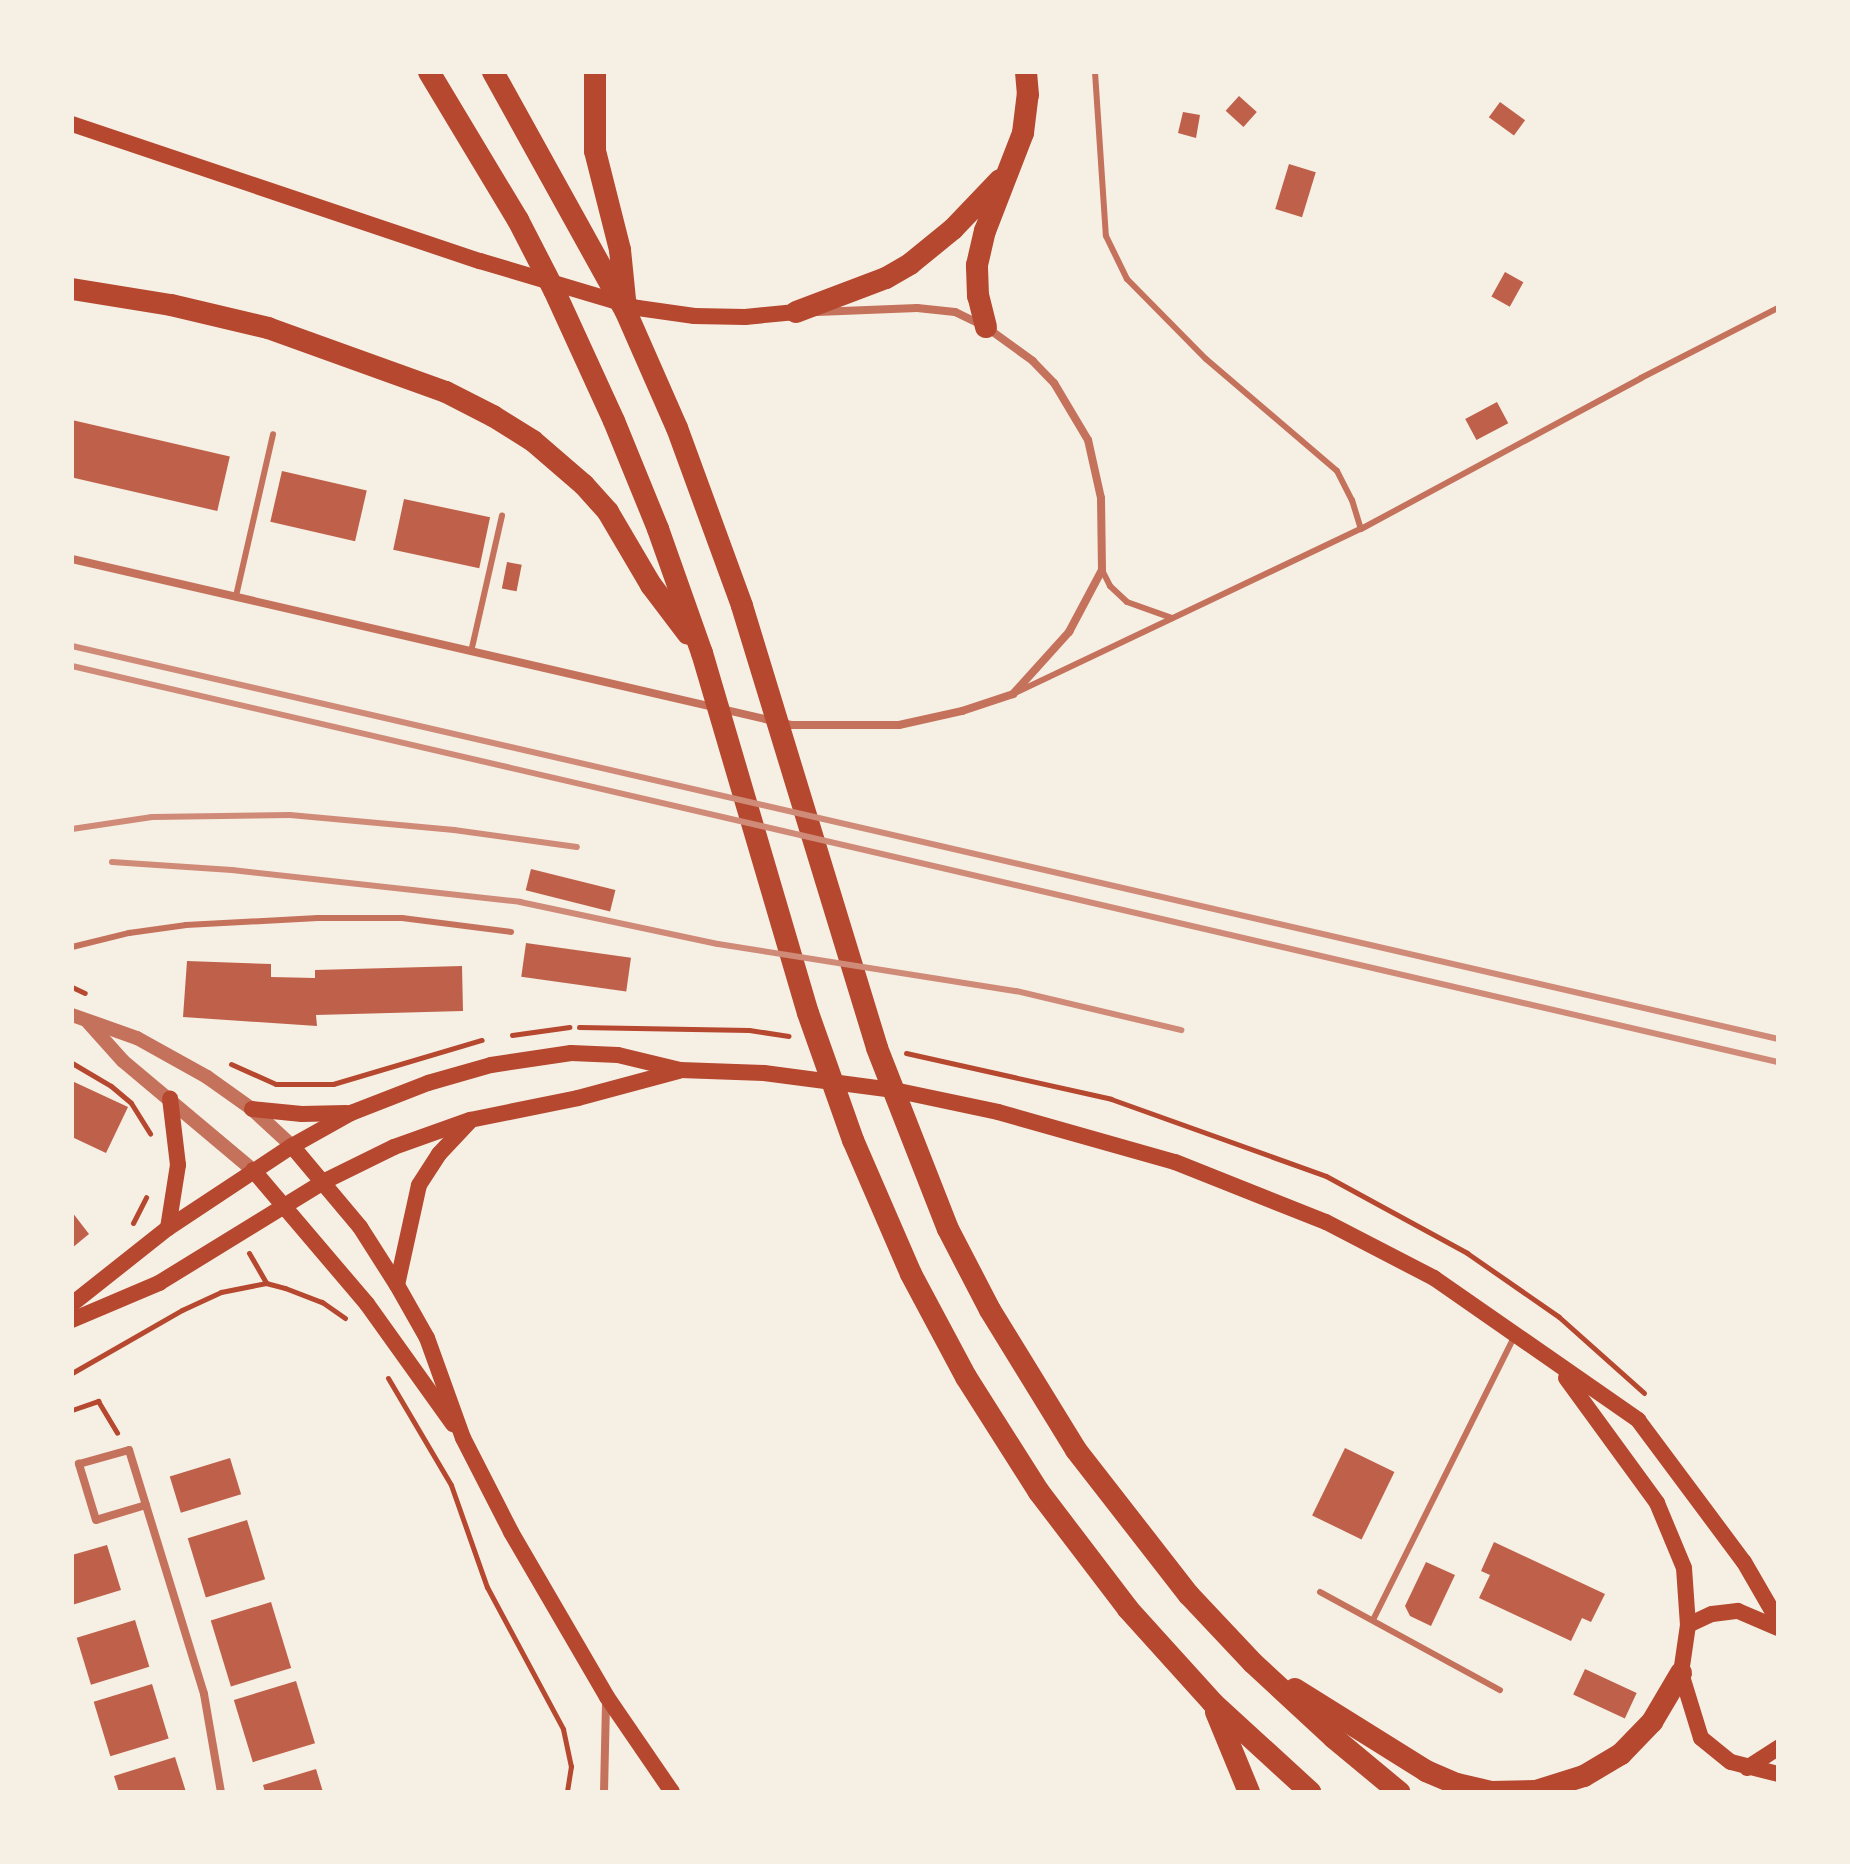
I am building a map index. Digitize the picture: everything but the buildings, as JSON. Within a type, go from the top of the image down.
[{"type":"highway","points":[[429,72],[518,220],[620,435],[702,653],[808,1013],[853,1140],[911,1274],[966,1377],[1030,1479],[1128,1609],[1213,1703],[1310,1792]]},
{"type":"highway","points":[[493,72],[589,240],[626,312],[677,428],[742,606],[846,952],[916,1154],[948,1229],[990,1310],[1076,1450],[1189,1595],[1253,1663],[1399,1792]]},
{"type":"highway","points":[[595,72],[595,151],[620,250],[626,312]]},
{"type":"highway","points":[[986,327],[977,287],[977,265],[1006,173],[1023,133],[1028,95],[1026,72]]},
{"type":"highway","points":[[796,312],[886,278],[910,264],[953,229],[1006,173]]},
{"type":"highway","points":[[72,289],[171,305],[268,328],[374,365],[481,410],[533,441],[584,485],[608,512],[651,585],[702,653]]},
{"type":"highway","points":[[1253,1663],[1426,1771],[1457,1784],[1491,1792],[1536,1791],[1584,1776],[1621,1754],[1652,1722],[1681,1673]]},
{"type":"highway","points":[[1213,1703],[1249,1792]]},
{"type":"main road","points":[[72,124],[480,261],[638,308],[694,316],[796,312]]},
{"type":"main road","points":[[72,1304],[168,1228],[292,1146],[351,1113],[428,1083],[491,1065],[571,1053],[618,1055],[680,1070],[764,1073],[894,1090],[998,1112],[1175,1162],[1326,1222],[1434,1278],[1638,1420],[1735,1550],[1778,1621]]},
{"type":"main road","points":[[72,1320],[159,1283],[325,1181],[394,1147],[470,1120],[578,1098],[680,1070]]},
{"type":"main road","points":[[168,1228],[178,1165],[170,1098]]},
{"type":"main road","points":[[252,1109],[302,1114],[351,1113]]},
{"type":"main road","points":[[397,1285],[419,1185],[439,1154],[470,1120]]},
{"type":"main road","points":[[292,1146],[325,1181],[397,1285],[427,1338],[463,1438],[540,1587],[607,1697],[672,1792]]},
{"type":"main road","points":[[253,1170],[367,1304],[463,1438]]},
{"type":"main road","points":[[1558,1367],[1657,1503],[1684,1568],[1688,1625],[1681,1673],[1701,1738],[1717,1754],[1747,1768],[1778,1774]]},
{"type":"main road","points":[[1688,1625],[1712,1614],[1738,1611],[1778,1628]]},
{"type":"main road","points":[[1747,1768],[1778,1748]]},
{"type":"street","points":[[72,559],[791,725],[899,725],[962,711],[1013,694],[1069,632],[1102,570],[1101,498],[1088,440],[1054,383],[1033,361],[986,327],[955,312],[917,308],[796,312]]},
{"type":"street","points":[[72,1015],[137,1038],[207,1077],[252,1109],[292,1146]]},
{"type":"street","points":[[88,1022],[123,1061],[253,1170]]},
{"type":"street","points":[[146,1505],[96,1520],[79,1464],[129,1450],[146,1505],[204,1694],[221,1792]]},
{"type":"street","points":[[604,1792],[607,1697]]},
{"type":"lane","points":[[1095,72],[1106,236],[1127,279],[1206,359],[1337,471],[1352,500],[1361,529]]},
{"type":"lane","points":[[1013,694],[1361,529],[1778,308]]},
{"type":"lane","points":[[236,596],[273,434]]},
{"type":"lane","points":[[471,652],[502,515]]},
{"type":"lane","points":[[1102,570],[1110,586],[1127,602],[1172,618]]},
{"type":"lane","points":[[72,947],[129,933],[186,925],[318,918],[402,918],[511,932]]},
{"type":"lane","points":[[1373,1620],[1516,1333]]},
{"type":"lane","points":[[1320,1592],[1500,1690]]},
{"type":"path","points":[[72,1063],[111,1086],[131,1103],[151,1135],[153,1146]]},
{"type":"path","points":[[132,1226],[147,1194]]},
{"type":"path","points":[[72,1373],[182,1310],[221,1292],[266,1283],[322,1302],[347,1319]]},
{"type":"path","points":[[381,1367],[451,1485],[487,1587],[563,1729],[571,1766],[567,1792]]},
{"type":"path","points":[[72,1410],[98,1401],[106,1419],[129,1450]]},
{"type":"railway","points":[[72,646],[1778,1039]]},
{"type":"railway","points":[[72,666],[1778,1062]]},
{"type":"railway","points":[[72,829],[152,817],[290,815],[454,830],[577,847]]},
{"type":"railway","points":[[112,862],[232,870],[520,902],[718,944],[1016,991],[1181,1030]]}]
